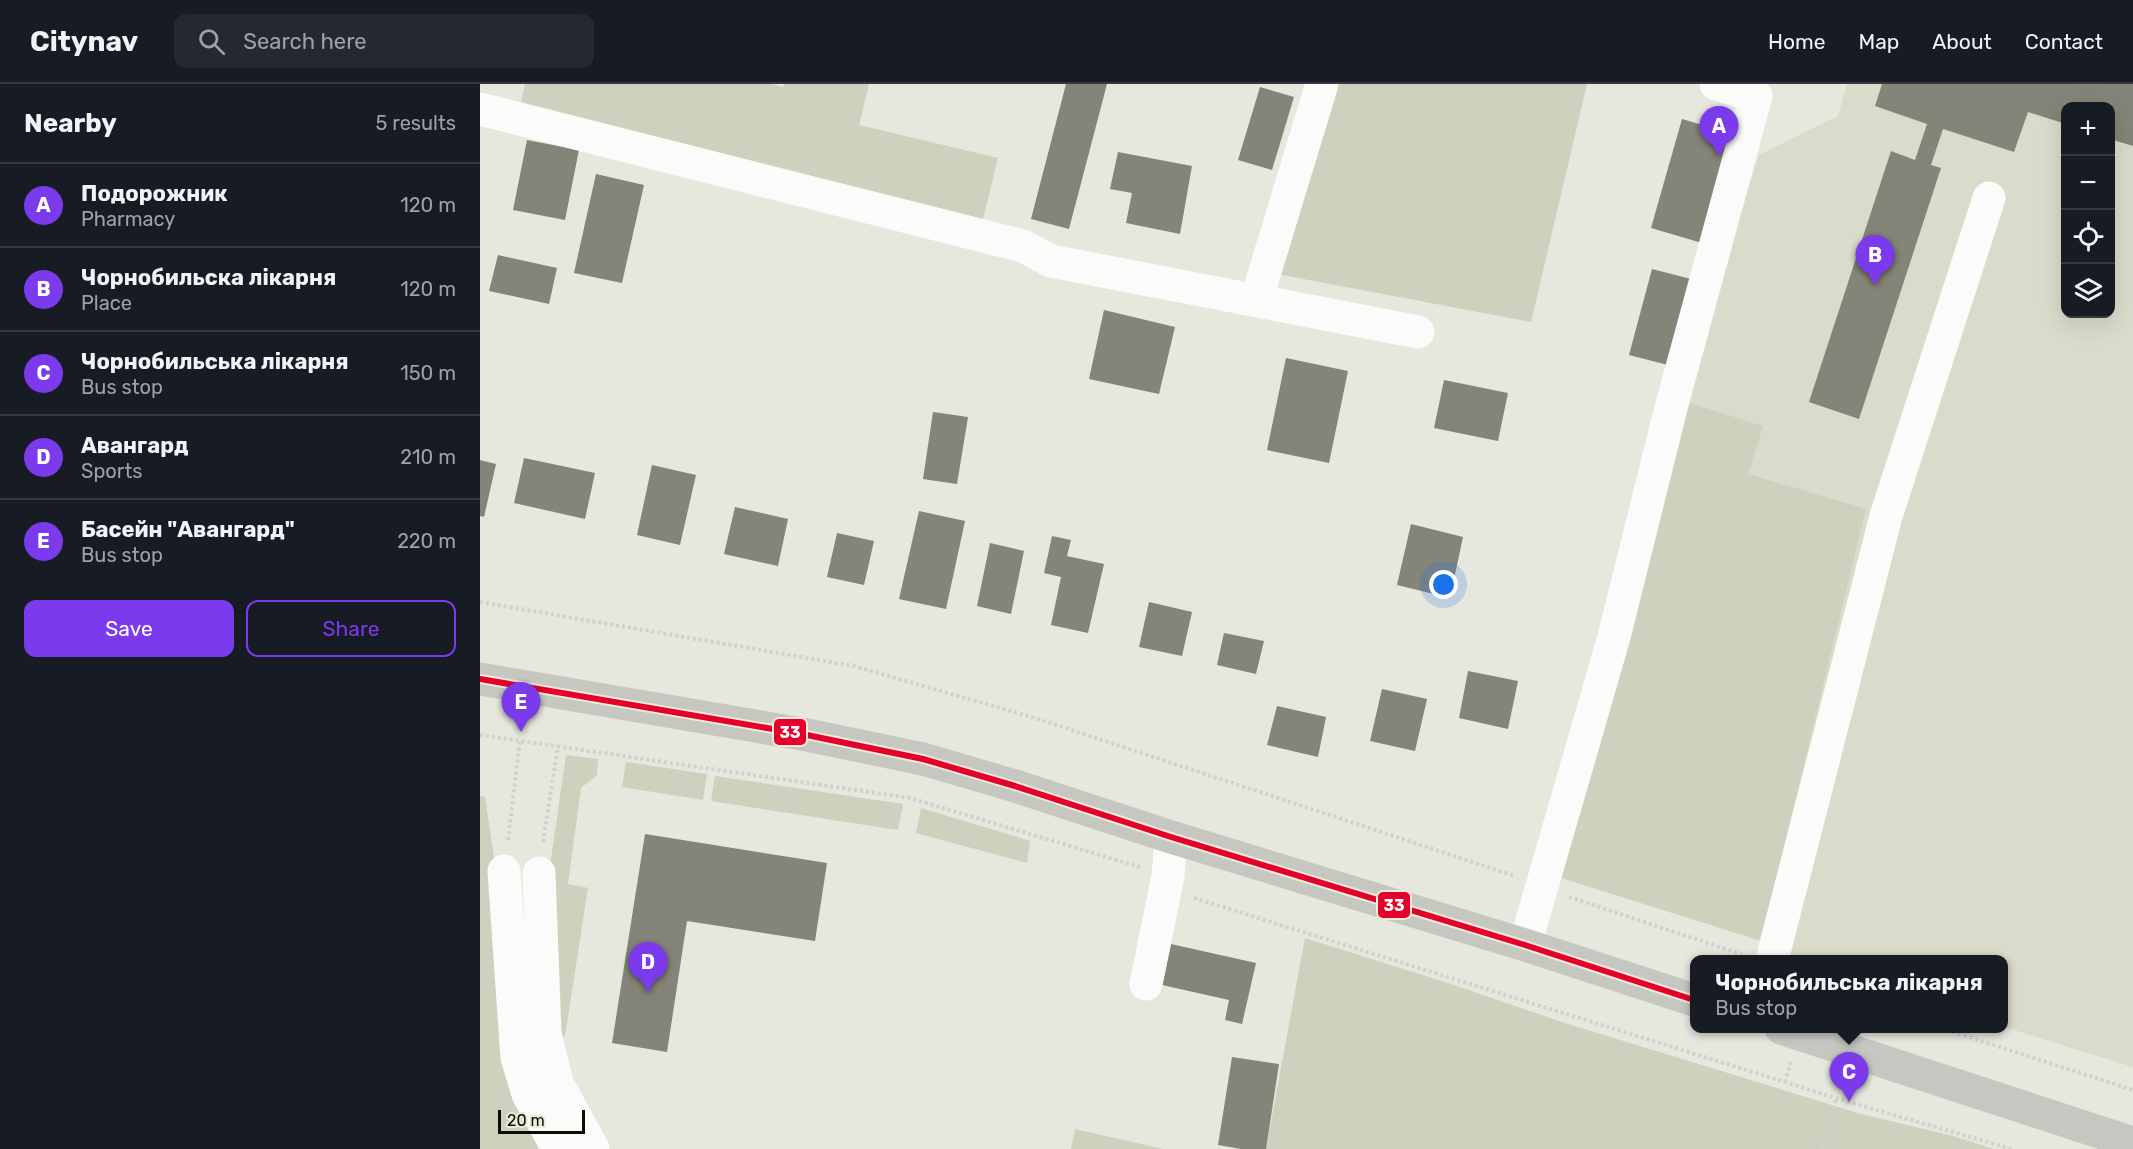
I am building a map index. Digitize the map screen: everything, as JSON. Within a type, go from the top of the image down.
[{"type":"main road","points":[[480,679],[802,734],[923,759],[1690,998]]},
{"type":"main road","points":[[1793,1033],[2133,1143]]},
{"type":"lane","points":[[1256,301],[1322,84]]},
{"type":"lane","points":[[1525,945],[1614,638],[1671,408],[1756,96],[1716,84]]},
{"type":"lane","points":[[480,109],[1023,246],[1051,261],[1418,332]]},
{"type":"lane","points":[[1760,955],[1886,516],[1989,198]]},
{"type":"lane","points":[[1146,984],[1168,876],[1171,837]]},
{"type":"lane","points":[[504,871],[517,1058],[528,1094],[558,1149]]},
{"type":"lane","points":[[538,873],[545,1033],[557,1083],[593,1149]]},
{"type":"path","points":[[480,602],[854,666],[1038,719],[1750,955]]},
{"type":"path","points":[[480,735],[910,798],[1168,876],[1186,895],[1836,1098],[2012,1149]]},
{"type":"path","points":[[504,871],[520,740]]},
{"type":"path","points":[[538,873],[558,746]]},
{"type":"path","points":[[1954,1033],[2133,1090]]},
{"type":"path","points":[[1822,1149],[1836,1098]]},
{"type":"shaded area","points":[[525,84],[772,84],[783,87],[784,84],[869,84],[859,125],[998,158],[982,223],[518,114]]},
{"type":"shaded area","points":[[1333,84],[1587,84],[1531,322],[1277,274]]},
{"type":"shaded area","points":[[1847,84],[2133,84],[2133,1067],[2008,1028],[2008,955],[1786,955],[1765,948],[1758,939],[1555,876],[1683,401],[1759,155],[1838,116]]},
{"type":"shaded area","points":[[1683,401],[1763,426],[1748,474],[1866,509],[1763,932],[1758,940],[1555,876]]},
{"type":"shaded area","points":[[566,755],[598,759],[597,775],[581,788],[568,884],[588,888],[565,1036],[553,1041],[547,887]]},
{"type":"shaded area","points":[[626,762],[707,774],[703,800],[622,787]]},
{"type":"shaded area","points":[[715,776],[903,804],[898,830],[711,801]]},
{"type":"shaded area","points":[[480,796],[485,797],[500,896],[547,1149],[480,1149]]},
{"type":"shaded area","points":[[921,808],[1030,841],[1027,863],[916,833]]},
{"type":"shaded area","points":[[1305,938],[1568,1024],[1861,1114],[1953,1136],[1994,1149],[1266,1149]]},
{"type":"shaded area","points":[[1075,1129],[1163,1149],[1071,1149]]},
{"type":"building","points":[[1066,84],[1107,84],[1069,229],[1031,219]]},
{"type":"building","points":[[1882,84],[2133,84],[2133,146],[2115,141],[2115,102],[2061,102],[2061,122],[2028,112],[2014,152],[1943,129],[1931,165],[1941,168],[1859,419],[1809,402],[1891,151],[1915,160],[1927,124],[1875,106]]},
{"type":"building","points":[[1260,87],[1294,97],[1272,170],[1238,160]]},
{"type":"building","points":[[1682,119],[1733,134],[1702,243],[1651,228]]},
{"type":"building","points":[[527,140],[579,150],[565,220],[513,210]]},
{"type":"building","points":[[1118,152],[1192,166],[1180,234],[1126,223],[1132,193],[1110,189]]},
{"type":"building","points":[[596,174],[644,185],[622,283],[574,273]]},
{"type":"building","points":[[498,255],[557,268],[549,304],[489,291]]},
{"type":"building","points":[[1652,269],[1691,279],[1668,365],[1629,355]]},
{"type":"building","points":[[1104,310],[1175,327],[1159,394],[1089,379]]},
{"type":"building","points":[[1286,358],[1348,371],[1329,463],[1267,450]]},
{"type":"building","points":[[1444,380],[1508,393],[1498,441],[1434,428]]},
{"type":"building","points":[[933,412],[968,417],[957,484],[923,479]]},
{"type":"building","points":[[524,458],[595,473],[585,519],[514,503]]},
{"type":"building","points":[[480,460],[496,464],[484,517],[480,516]]},
{"type":"building","points":[[652,465],[696,475],[680,545],[637,535]]},
{"type":"building","points":[[735,507],[788,519],[778,566],[724,554]]},
{"type":"building","points":[[919,511],[965,521],[946,609],[899,599]]},
{"type":"building","points":[[1411,524],[1463,537],[1450,598],[1397,585]]},
{"type":"building","points":[[837,533],[874,541],[864,585],[827,577]]},
{"type":"building","points":[[1052,536],[1071,540],[1067,556],[1104,564],[1088,633],[1051,625],[1061,577],[1044,573]]},
{"type":"building","points":[[990,543],[1024,551],[1011,614],[977,606]]},
{"type":"building","points":[[1149,602],[1192,612],[1182,656],[1139,647]]},
{"type":"building","points":[[1224,633],[1264,641],[1256,674],[1217,665]]},
{"type":"building","points":[[1468,671],[1518,681],[1508,729],[1459,718]]},
{"type":"building","points":[[1382,689],[1427,699],[1415,751],[1370,741]]},
{"type":"building","points":[[1277,706],[1326,717],[1318,757],[1267,745]]},
{"type":"building","points":[[645,834],[827,863],[815,941],[687,921],[667,1052],[612,1043]]},
{"type":"building","points":[[1171,944],[1256,963],[1242,1024],[1225,1020],[1229,1000],[1162,985]]},
{"type":"building","points":[[1232,1057],[1279,1064],[1266,1149],[1241,1149],[1218,1145]]},
{"type":"transit line","name":"33","points":[[480,679],[802,734],[923,759],[1525,945],[1690,999]]},
{"type":"place","name":"Подорожник","points":[[1719,156]]},
{"type":"place","name":"Чорнобильска лікарня","points":[[1875,285]]},
{"type":"place","name":"Басейн \"Авангард\"","points":[[521,732]]},
{"type":"place","name":"Авангард","points":[[648,992]]},
{"type":"place","name":"Чорнобильська лікарня","points":[[1849,1102]]}]
